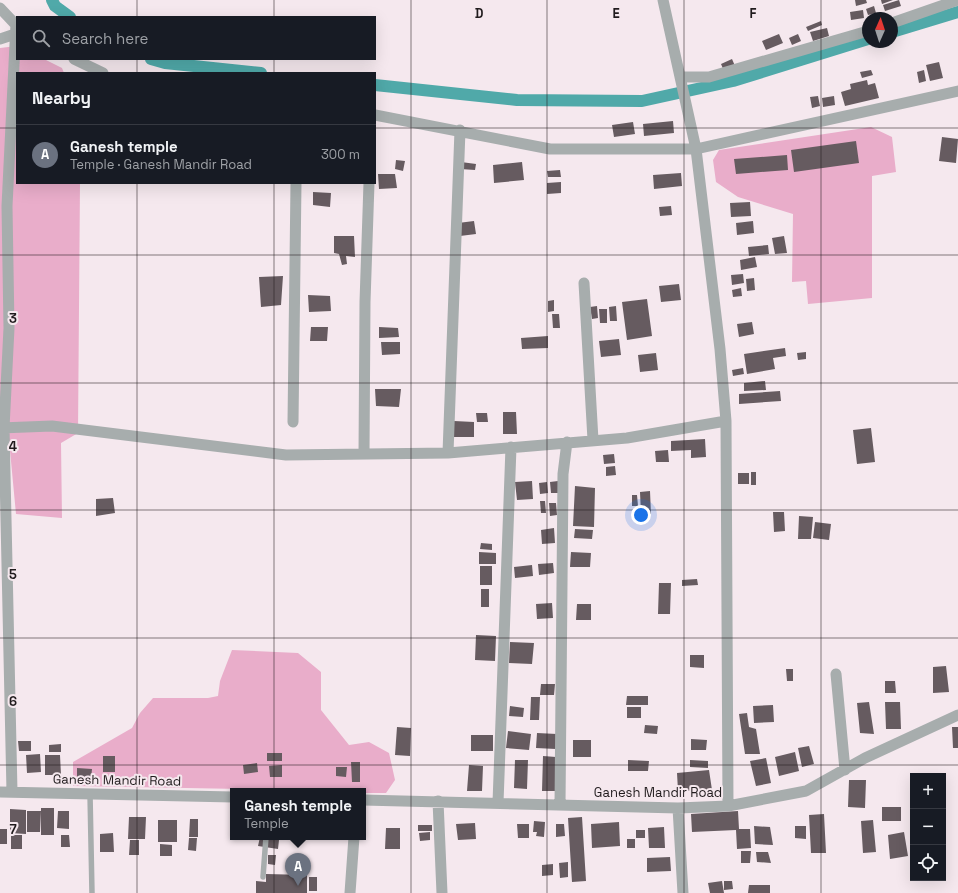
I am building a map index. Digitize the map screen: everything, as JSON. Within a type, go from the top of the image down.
[{"type":"street","points":[[663,0],[696,149],[720,348],[726,421],[728,806]]},
{"type":"street","points":[[898,21],[958,0]]},
{"type":"street","points":[[0,8],[16,28],[5,135],[4,206],[9,328],[2,428],[12,792]]},
{"type":"street","points":[[0,39],[16,28]]},
{"type":"street","points":[[681,80],[709,77],[862,33]]},
{"type":"street","points":[[76,60],[101,72]]},
{"type":"street","points":[[376,116],[460,130],[550,149],[696,149],[958,91]]},
{"type":"street","points":[[448,453],[460,130]]},
{"type":"street","points":[[293,422],[296,184]]},
{"type":"street","points":[[364,454],[365,302],[369,184]]},
{"type":"street","points":[[584,283],[593,440]]},
{"type":"street","points":[[2,428],[52,426],[286,455],[448,453],[627,438],[726,421]]},
{"type":"street","points":[[560,804],[563,474],[567,442]]},
{"type":"street","points":[[498,803],[511,447]]},
{"type":"street","points":[[836,674],[845,770]]},
{"type":"street","name":"Ganesh Mandir Road","points":[[366,800],[678,808],[728,806],[806,791],[845,770],[958,715]]},
{"type":"street","name":"Ganesh Mandir Road","points":[[0,792],[230,797]]},
{"type":"street","points":[[438,801],[442,893]]},
{"type":"street","points":[[678,808],[683,893]]},
{"type":"street","points":[[350,893],[354,840]]},
{"type":"lane","points":[[90,794],[92,893]]},
{"type":"lane","points":[[263,877],[266,840]]},
{"type":"shaded area","points":[[16,46],[16,60],[46,60],[62,68],[64,72],[16,72],[16,184],[80,184],[78,433],[61,443],[62,518],[16,514],[9,440],[0,441],[0,48]]},
{"type":"shaded area","points":[[871,127],[892,137],[896,172],[872,176],[872,298],[808,304],[806,281],[792,282],[793,214],[738,197],[716,182],[713,160],[719,150]]},
{"type":"shaded area","points":[[232,650],[298,653],[321,672],[321,710],[349,745],[369,742],[389,753],[395,780],[386,793],[366,793],[366,788],[230,789],[73,786],[73,762],[132,728],[140,713],[153,698],[208,698],[218,696],[220,681]]},
{"type":"building","points":[[855,0],[866,0],[867,3],[856,6]]},
{"type":"building","points":[[881,0],[893,0],[882,4]]},
{"type":"building","points":[[899,0],[901,6],[885,11],[883,5]]},
{"type":"building","points":[[874,6],[876,12],[867,12],[866,9]]},
{"type":"building","points":[[863,10],[862,18],[851,20],[850,12]]},
{"type":"building","points":[[821,21],[822,25],[808,31],[806,27]]},
{"type":"building","points":[[827,28],[829,36],[813,41],[810,32]]},
{"type":"building","points":[[779,34],[783,43],[766,50],[762,41]]},
{"type":"building","points":[[798,34],[801,41],[792,45],[789,38]]},
{"type":"building","points":[[732,59],[735,66],[724,71],[721,64]]},
{"type":"building","points":[[939,62],[943,78],[930,81],[926,65]]},
{"type":"building","points":[[871,70],[873,75],[862,78],[860,72]]},
{"type":"building","points":[[924,70],[926,81],[919,83],[917,72]]},
{"type":"building","points":[[867,80],[868,85],[875,83],[879,98],[845,106],[841,92],[851,89],[850,84]]},
{"type":"building","points":[[818,96],[820,106],[812,108],[810,97]]},
{"type":"building","points":[[834,96],[835,105],[823,107],[822,98]]},
{"type":"building","points":[[673,121],[674,133],[644,136],[643,124]]},
{"type":"building","points":[[633,122],[635,134],[614,137],[612,125]]},
{"type":"building","points":[[942,137],[958,139],[956,163],[939,161]]},
{"type":"building","points":[[856,141],[859,163],[794,172],[791,150]]},
{"type":"building","points":[[787,155],[788,170],[736,174],[734,159]]},
{"type":"building","points":[[396,160],[405,161],[403,171],[395,169]]},
{"type":"building","points":[[461,162],[476,164],[475,170],[460,169]]},
{"type":"building","points":[[522,162],[524,180],[494,183],[493,165]]},
{"type":"building","points":[[560,170],[561,177],[548,177],[547,171]]},
{"type":"building","points":[[681,173],[682,186],[654,189],[653,175]]},
{"type":"building","points":[[378,174],[395,174],[397,188],[379,189]]},
{"type":"building","points":[[561,182],[561,193],[547,194],[547,183]]},
{"type":"building","points":[[313,192],[331,193],[330,207],[313,205]]},
{"type":"building","points":[[750,202],[751,216],[731,217],[730,203]]},
{"type":"building","points":[[671,206],[672,215],[660,216],[659,207]]},
{"type":"building","points":[[474,221],[476,234],[460,236],[458,223]]},
{"type":"building","points":[[753,221],[754,233],[737,235],[736,223]]},
{"type":"building","points":[[334,236],[354,236],[355,257],[346,256],[347,264],[342,265],[339,254],[334,253]]},
{"type":"building","points":[[784,236],[787,253],[775,254],[772,238]]},
{"type":"building","points":[[768,245],[769,254],[749,256],[748,247]]},
{"type":"building","points":[[755,257],[757,267],[741,270],[740,260]]},
{"type":"building","points":[[743,274],[744,283],[732,285],[731,275]]},
{"type":"building","points":[[283,276],[281,305],[261,307],[259,277]]},
{"type":"building","points":[[754,278],[755,290],[747,291],[746,279]]},
{"type":"building","points":[[679,284],[681,300],[661,302],[659,286]]},
{"type":"building","points":[[741,288],[742,296],[733,297],[732,290]]},
{"type":"building","points":[[308,295],[330,296],[331,311],[309,312]]},
{"type":"building","points":[[647,299],[652,336],[627,340],[622,302]]},
{"type":"building","points":[[554,300],[554,311],[548,312],[548,301]]},
{"type":"building","points":[[597,306],[598,318],[592,319],[590,307]]},
{"type":"building","points":[[616,306],[617,321],[610,321],[609,307]]},
{"type":"building","points":[[599,309],[607,309],[607,323],[600,323]]},
{"type":"building","points":[[552,314],[559,314],[560,328],[553,328]]},
{"type":"building","points":[[752,322],[754,334],[739,337],[737,324]]},
{"type":"building","points":[[311,327],[328,327],[327,341],[310,341]]},
{"type":"building","points":[[379,327],[398,328],[399,337],[379,338]]},
{"type":"building","points":[[548,336],[548,348],[522,349],[521,338]]},
{"type":"building","points":[[619,339],[621,355],[601,357],[599,341]]},
{"type":"building","points":[[381,342],[400,342],[400,354],[382,355]]},
{"type":"building","points":[[785,348],[786,356],[773,358],[775,369],[747,374],[744,354]]},
{"type":"building","points":[[806,352],[806,359],[798,360],[797,353]]},
{"type":"building","points":[[656,353],[658,370],[640,372],[638,355]]},
{"type":"building","points":[[743,368],[744,374],[733,376],[732,370]]},
{"type":"building","points":[[765,381],[766,390],[744,391],[744,383]]},
{"type":"building","points":[[375,389],[401,389],[399,407],[376,406]]},
{"type":"building","points":[[780,391],[781,401],[739,404],[739,394]]},
{"type":"building","points":[[503,412],[516,412],[517,434],[503,434]]},
{"type":"building","points":[[476,413],[487,413],[488,422],[477,422]]},
{"type":"building","points":[[454,421],[474,422],[474,437],[454,437]]},
{"type":"building","points":[[871,428],[875,462],[857,464],[853,430]]},
{"type":"building","points":[[705,439],[706,457],[691,458],[691,450],[671,451],[671,441]]},
{"type":"building","points":[[668,450],[669,462],[656,462],[655,451]]},
{"type":"building","points":[[614,454],[615,463],[604,464],[603,455]]},
{"type":"building","points":[[615,466],[616,475],[606,476],[606,467]]},
{"type":"building","points":[[751,472],[756,472],[756,485],[751,485]]},
{"type":"building","points":[[738,473],[749,473],[749,484],[738,484]]},
{"type":"building","points":[[532,481],[533,499],[517,500],[515,482]]},
{"type":"building","points":[[558,481],[560,493],[551,493],[550,482]]},
{"type":"building","points":[[547,482],[548,493],[540,494],[539,483]]},
{"type":"building","points":[[575,486],[595,488],[594,527],[573,526]]},
{"type":"building","points":[[650,491],[651,514],[641,514],[640,492]]},
{"type":"building","points":[[632,495],[637,495],[638,506],[632,506]]},
{"type":"building","points":[[113,498],[115,513],[96,516],[96,499]]},
{"type":"building","points":[[540,501],[545,501],[546,513],[541,513]]},
{"type":"building","points":[[549,503],[556,503],[557,515],[550,516]]},
{"type":"building","points":[[773,512],[784,512],[785,531],[774,532]]},
{"type":"building","points":[[799,516],[813,517],[811,539],[798,539]]},
{"type":"building","points":[[815,522],[831,524],[829,540],[813,538]]},
{"type":"building","points":[[554,528],[555,543],[542,544],[541,530]]},
{"type":"building","points":[[575,529],[593,530],[592,539],[574,538]]},
{"type":"building","points":[[481,543],[492,544],[492,550],[480,549]]},
{"type":"building","points":[[479,552],[496,553],[496,564],[479,564]]},
{"type":"building","points":[[571,552],[591,553],[590,567],[570,567]]},
{"type":"building","points":[[553,563],[554,573],[539,575],[538,564]]},
{"type":"building","points":[[532,565],[533,576],[515,578],[514,567]]},
{"type":"building","points":[[480,566],[492,566],[492,585],[480,585]]},
{"type":"building","points":[[697,579],[698,585],[682,586],[682,580]]},
{"type":"building","points":[[659,583],[671,583],[670,614],[658,614]]},
{"type":"building","points":[[481,589],[489,589],[489,607],[481,607]]},
{"type":"building","points":[[552,603],[553,618],[537,619],[536,604]]},
{"type":"building","points":[[577,604],[591,604],[591,620],[576,620]]},
{"type":"building","points":[[476,635],[496,636],[495,661],[475,660]]},
{"type":"building","points":[[510,642],[534,643],[532,664],[509,663]]},
{"type":"building","points":[[690,655],[704,655],[704,668],[690,667]]},
{"type":"building","points":[[946,666],[949,692],[933,693],[933,667]]},
{"type":"building","points":[[786,669],[793,669],[793,681],[787,681]]},
{"type":"building","points":[[885,681],[895,681],[896,693],[885,693]]},
{"type":"building","points":[[541,684],[555,684],[554,695],[540,695]]},
{"type":"building","points":[[627,696],[648,696],[648,705],[626,705]]},
{"type":"building","points":[[531,697],[540,697],[539,720],[530,720]]},
{"type":"building","points":[[869,702],[874,734],[860,733],[857,703]]},
{"type":"building","points":[[885,702],[900,702],[901,729],[886,729]]},
{"type":"building","points":[[773,705],[774,722],[754,723],[753,706]]},
{"type":"building","points":[[510,706],[524,708],[523,717],[509,716]]},
{"type":"building","points":[[627,707],[641,707],[641,718],[627,718]]},
{"type":"building","points":[[747,713],[749,727],[756,729],[760,754],[745,754],[739,714]]},
{"type":"building","points":[[645,725],[658,726],[657,734],[644,733]]},
{"type":"building","points":[[397,727],[411,728],[410,756],[395,755]]},
{"type":"building","points":[[952,727],[958,727],[958,748],[953,748]]},
{"type":"building","points":[[508,731],[531,734],[529,750],[506,748]]},
{"type":"building","points":[[537,733],[557,734],[556,749],[536,748]]},
{"type":"building","points":[[471,735],[493,735],[493,751],[471,751]]},
{"type":"building","points":[[691,739],[707,740],[706,750],[691,750]]},
{"type":"building","points":[[573,740],[591,740],[591,757],[573,757]]},
{"type":"building","points":[[18,741],[31,741],[31,751],[19,751]]},
{"type":"building","points":[[61,744],[61,752],[49,752],[49,745]]},
{"type":"building","points":[[809,746],[814,764],[802,767],[798,748]]},
{"type":"building","points":[[795,752],[799,771],[779,776],[775,757]]},
{"type":"building","points":[[267,753],[282,753],[282,761],[267,761]]},
{"type":"building","points":[[40,754],[41,772],[27,773],[26,755]]},
{"type":"building","points":[[45,755],[60,755],[61,775],[45,775]]},
{"type":"building","points":[[103,756],[115,756],[115,772],[103,772]]},
{"type":"building","points":[[543,756],[556,757],[556,791],[542,791]]},
{"type":"building","points":[[766,758],[771,783],[756,786],[750,761]]},
{"type":"building","points":[[515,760],[528,760],[527,789],[514,788]]},
{"type":"building","points":[[628,760],[649,761],[648,771],[628,771]]},
{"type":"building","points":[[690,760],[708,761],[708,768],[690,767]]},
{"type":"building","points":[[351,762],[360,762],[360,782],[352,782]]},
{"type":"building","points":[[257,763],[258,772],[244,774],[243,765]]},
{"type":"building","points":[[282,765],[282,777],[270,777],[269,766]]},
{"type":"building","points":[[469,765],[483,766],[482,791],[467,791]]},
{"type":"building","points":[[336,767],[347,767],[346,777],[336,776]]},
{"type":"building","points":[[77,768],[92,769],[91,780],[77,779]]},
{"type":"building","points":[[709,770],[712,790],[678,791],[677,773]]},
{"type":"building","points":[[849,780],[866,780],[865,808],[848,807]]},
{"type":"building","points":[[882,807],[901,807],[901,821],[882,821]]},
{"type":"building","points":[[41,808],[54,808],[54,835],[41,835]]},
{"type":"building","points":[[10,809],[26,810],[26,834],[10,833]]},
{"type":"building","points":[[27,811],[41,811],[40,832],[27,832]]},
{"type":"building","points":[[58,811],[69,811],[69,829],[57,828]]},
{"type":"building","points":[[738,811],[739,829],[750,829],[751,848],[737,849],[736,830],[692,832],[691,814]]},
{"type":"building","points":[[824,814],[826,853],[811,853],[809,815]]},
{"type":"building","points":[[129,817],[146,817],[145,839],[128,839]]},
{"type":"building","points":[[582,817],[586,881],[572,882],[568,818]]},
{"type":"building","points":[[190,819],[198,819],[198,837],[189,837]]},
{"type":"building","points":[[158,820],[177,820],[177,842],[158,842]]},
{"type":"building","points":[[873,820],[876,852],[863,853],[861,821]]},
{"type":"building","points":[[534,821],[545,822],[544,837],[536,836],[537,832],[533,832]]},
{"type":"building","points":[[619,822],[620,846],[592,848],[591,824]]},
{"type":"building","points":[[475,823],[476,839],[458,840],[456,824]]},
{"type":"building","points":[[517,824],[529,824],[529,838],[518,838]]},
{"type":"building","points":[[556,824],[564,824],[565,836],[556,837]]},
{"type":"building","points":[[418,825],[432,825],[432,831],[418,831]]},
{"type":"building","points":[[754,826],[770,827],[773,845],[755,844]]},
{"type":"building","points":[[795,826],[806,826],[806,839],[795,838]]},
{"type":"building","points":[[664,827],[665,848],[649,848],[648,828]]},
{"type":"building","points":[[386,828],[400,828],[400,849],[385,849]]},
{"type":"building","points":[[0,829],[7,829],[7,844],[0,844]]},
{"type":"building","points":[[636,830],[645,830],[645,838],[636,838]]},
{"type":"building","points":[[430,832],[430,840],[420,841],[419,833]]},
{"type":"building","points":[[904,832],[908,856],[890,859],[888,835]]},
{"type":"building","points":[[113,833],[114,852],[100,852],[100,834]]},
{"type":"building","points":[[11,835],[22,835],[22,849],[11,849]]},
{"type":"building","points":[[61,835],[69,835],[70,847],[61,847]]},
{"type":"building","points":[[189,838],[197,838],[196,851],[188,850]]},
{"type":"building","points":[[627,839],[635,839],[635,848],[627,848]]},
{"type":"building","points":[[130,840],[139,840],[139,855],[129,855]]},
{"type":"building","points":[[259,840],[279,840],[278,849],[258,846]]},
{"type":"building","points":[[160,844],[172,845],[172,856],[160,856]]},
{"type":"building","points":[[741,851],[751,851],[750,863],[741,863]]},
{"type":"building","points":[[756,852],[768,852],[771,863],[757,862]]},
{"type":"building","points":[[268,855],[276,855],[275,865],[268,864]]},
{"type":"building","points":[[670,857],[671,871],[647,872],[647,858]]},
{"type":"building","points":[[568,862],[568,877],[560,878],[559,863]]},
{"type":"building","points":[[553,864],[553,875],[542,876],[542,865]]},
{"type":"building","points":[[266,874],[307,875],[307,893],[256,893],[256,881],[266,882]]},
{"type":"building","points":[[309,877],[317,877],[317,891],[309,891]]},
{"type":"building","points":[[722,881],[724,893],[710,893],[708,883]]},
{"type":"building","points":[[724,881],[732,881],[733,889],[724,890]]},
{"type":"building","points":[[749,885],[770,885],[770,893],[748,893]]},
{"type":"waterway","points":[[52,0],[55,6],[69,16]]},
{"type":"waterway","points":[[898,30],[958,12]]},
{"type":"waterway","points":[[376,85],[517,100],[642,101],[733,81],[862,41]]},
{"type":"waterway","points":[[154,60],[165,63],[251,72]]},
{"type":"place","name":"Ganesh temple","points":[[298,886]]}]
